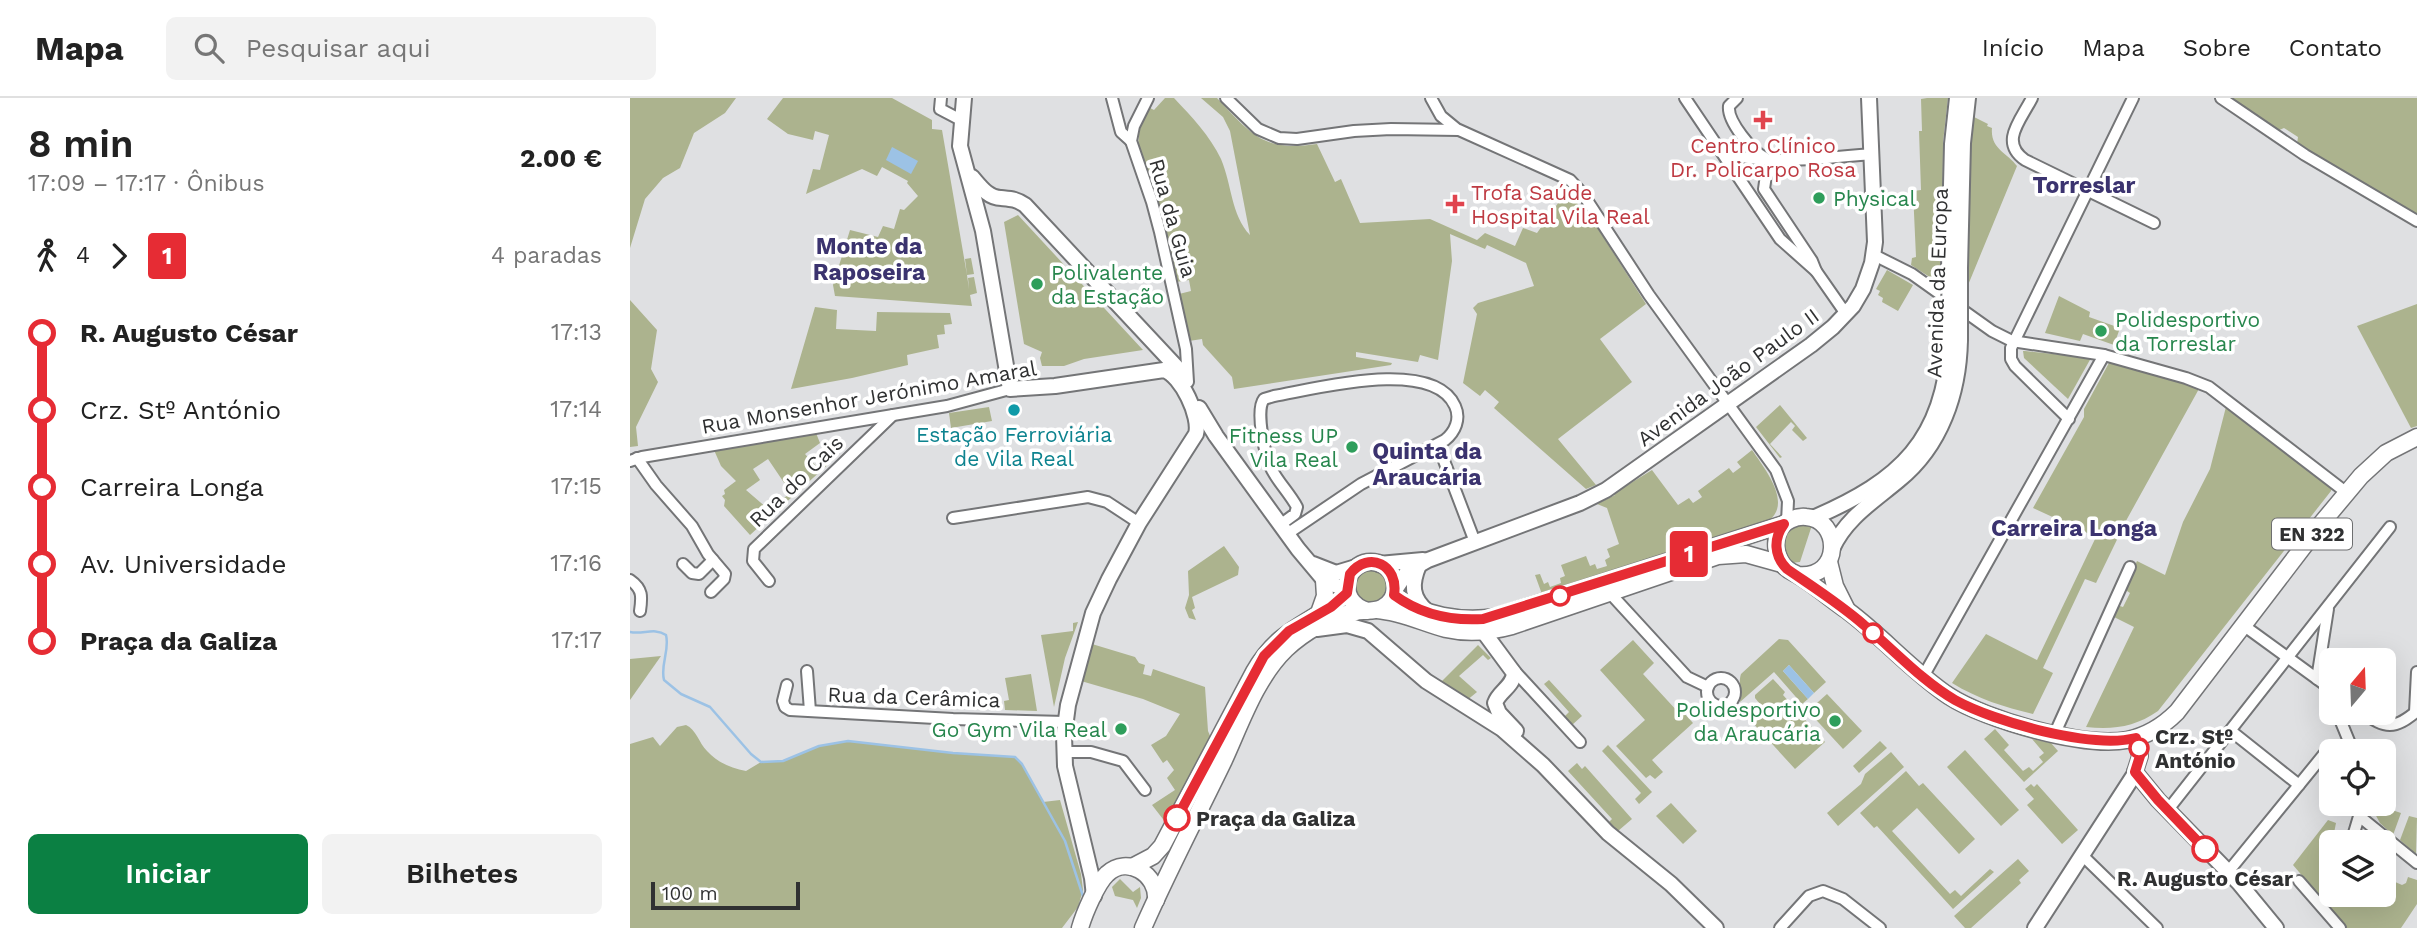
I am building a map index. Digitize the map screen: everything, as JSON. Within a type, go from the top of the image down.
[{"type":"main road","points":[[964,98],[960,146],[983,231],[1010,389]]},
{"type":"main road","name":"Avenida João Paulo II","points":[[1424,562],[1606,490],[1816,341],[1846,313],[1863,289],[1874,255],[1869,98]]},
{"type":"main road","name":"Avenida da Europa","points":[[1831,556],[1846,526],[1909,472],[1933,442],[1953,394],[1959,367],[1955,341],[1952,144],[1957,98]]},
{"type":"main road","name":"Avenida da Europa","points":[[1955,268],[1968,98]]},
{"type":"main road","points":[[969,173],[983,190],[1000,199]]},
{"type":"main road","points":[[983,231],[987,209],[992,203],[1011,198],[1025,205],[1188,382],[1214,433],[1284,530],[1324,580],[1347,591],[1355,605],[1396,613],[1445,628],[1483,631],[1512,626],[1726,554],[1753,555],[1782,564]]},
{"type":"main road","name":"Avenida da Europa","points":[[1813,518],[1867,492],[1913,453],[1937,410],[1955,341]]},
{"type":"main road","points":[[1157,369],[1168,358]]},
{"type":"main road","points":[[1094,897],[1092,878],[1067,777],[1065,722],[1093,613],[1111,573],[1198,429],[1181,383],[1172,372],[1157,369]]},
{"type":"main road","name":"Rua Monsenhor Jerónimo Amaral","points":[[1010,389],[1055,386],[1157,369]]},
{"type":"main road","points":[[1194,437],[1204,432],[1214,433]]},
{"type":"main road","name":"EN 322","points":[[1782,564],[1849,612],[1940,690],[1967,705],[2004,719],[2055,733],[2100,741],[2136,738],[2158,728],[2177,712],[2325,517],[2375,461],[2417,437]]},
{"type":"main road","points":[[1395,592],[1428,612],[1468,619],[1496,617],[1798,517],[1813,518]]},
{"type":"main road","name":"EN 322","points":[[1813,518],[1829,533],[1837,594],[1849,612]]},
{"type":"main road","points":[[1782,564],[1776,547],[1780,530],[1785,523]]},
{"type":"main road","points":[[1798,575],[1816,574],[1831,556]]},
{"type":"main road","points":[[1309,562],[1336,573],[1369,562],[1424,562]]},
{"type":"main road","points":[[1424,562],[1413,581],[1413,590],[1419,603],[1428,612]]},
{"type":"main road","points":[[1132,867],[1153,856],[1162,846],[1264,656],[1283,636],[1317,621],[1373,610],[1390,603],[1407,572],[1424,562]]},
{"type":"main road","points":[[1379,564],[1387,568],[1393,576],[1395,592]]},
{"type":"main road","points":[[1143,928],[1263,678],[1285,650],[1347,591],[1350,574],[1356,567]]},
{"type":"main road","points":[[1317,621],[1325,596],[1324,580]]},
{"type":"main road","points":[[1317,621],[1368,631],[1426,681],[1502,729],[1555,777]]},
{"type":"main road","points":[[1483,631],[1512,674],[1496,699],[1496,709],[1605,831],[1677,888],[1716,928]]},
{"type":"main road","points":[[2036,928],[2135,772],[2140,756],[2136,738]]},
{"type":"main road","points":[[2135,772],[2276,928]]},
{"type":"main road","points":[[1079,925],[1107,874],[1119,867],[1132,867],[1142,871],[1156,889],[1156,900]]},
{"type":"street","points":[[941,98],[940,109],[961,120]]},
{"type":"street","points":[[1112,98],[1121,132],[1131,141]]},
{"type":"street","name":"Rua da Guia","points":[[1148,98],[1134,126],[1131,141],[1155,210],[1187,352],[1188,382]]},
{"type":"street","points":[[1226,98],[1258,129],[1284,139],[1372,130],[1459,130]]},
{"type":"street","points":[[1431,98],[1441,116],[1459,130],[1559,173],[1575,184],[1647,292],[1776,470],[1788,501],[1785,523]]},
{"type":"street","points":[[1685,98],[1780,239],[1816,271],[1846,313]]},
{"type":"street","points":[[1737,98],[1729,106],[1729,114],[1751,146],[1765,158]]},
{"type":"street","points":[[2032,98],[2013,136],[2013,148],[2025,160],[2154,223]]},
{"type":"street","points":[[2068,419],[2012,361],[2012,341],[2133,98]]},
{"type":"street","points":[[2221,98],[2305,155],[2417,221]]},
{"type":"street","points":[[1715,143],[1732,155],[1765,158],[1871,154]]},
{"type":"street","points":[[1788,159],[1766,175],[1764,189],[1816,271]]},
{"type":"street","points":[[1874,255],[1912,274],[1992,331],[2012,341],[2104,355],[2186,378],[2216,390],[2347,493]]},
{"type":"street","points":[[1168,358],[1184,358],[1187,352]]},
{"type":"street","points":[[1924,676],[2104,355]]},
{"type":"street","points":[[1386,378],[1416,381],[1446,395],[1456,407],[1457,421],[1451,435],[1438,445],[1361,484],[1284,530],[1297,511],[1267,457],[1260,416],[1260,406],[1264,399],[1386,378]]},
{"type":"street","name":"Rua Monsenhor Jerónimo Amaral","points":[[632,460],[955,404],[1010,389]]},
{"type":"street","name":"Rua do Cais","points":[[769,581],[753,561],[754,549],[893,415]]},
{"type":"street","points":[[859,421],[867,429],[866,441]]},
{"type":"street","points":[[1438,445],[1475,542]]},
{"type":"street","points":[[632,460],[692,526],[713,560],[726,575],[711,592]]},
{"type":"street","points":[[953,518],[1088,497],[1107,502],[1139,523]]},
{"type":"street","points":[[2168,811],[2389,527]]},
{"type":"street","points":[[683,564],[692,573],[699,574],[713,560]]},
{"type":"street","points":[[2055,733],[2130,567]]},
{"type":"street","points":[[630,580],[642,594],[640,611]]},
{"type":"street","points":[[1609,592],[1687,677],[1708,687]]},
{"type":"street","points":[[2243,625],[2317,679],[2328,607]]},
{"type":"street","points":[[807,671],[810,711]]},
{"type":"street","points":[[2388,725],[2401,724],[2416,711],[2417,672]]},
{"type":"street","points":[[1512,674],[1580,743]]},
{"type":"street","name":"Rua da Cerâmica","points":[[787,685],[783,701],[785,708],[790,710],[1065,722]]},
{"type":"street","points":[[2231,731],[2299,785]]},
{"type":"street","points":[[1064,752],[1091,752],[1123,761],[1145,790]]},
{"type":"street","points":[[2228,872],[2319,760]]},
{"type":"street","points":[[2355,830],[2359,816],[2417,863]]},
{"type":"street","points":[[2082,855],[2157,928]]},
{"type":"street","points":[[2299,881],[2340,928]]},
{"type":"street","points":[[1780,928],[1809,896],[1823,891],[1843,899],[1880,928]]},
{"type":"green space","points":[[630,98],[736,98],[725,113],[694,133],[680,168],[663,178],[645,199],[630,248]]},
{"type":"green space","points":[[783,98],[892,98],[932,120],[932,129],[942,130],[969,289],[968,278],[974,277],[977,293],[970,295],[972,306],[835,296],[833,285],[850,230],[878,237],[883,226],[894,229],[900,209],[904,210],[918,196],[908,181],[882,167],[877,176],[862,169],[806,194],[813,169],[820,170],[829,135],[815,131],[813,140],[788,134],[767,119]]},
{"type":"green space","points":[[1165,98],[1174,98],[1212,142],[1225,169],[1239,218],[1250,235],[1230,131],[1223,117],[1201,98],[1217,98],[1250,131],[1271,143],[1299,146],[1317,144],[1335,182],[1341,179],[1360,223],[1430,219],[1477,240],[1485,233],[1515,246],[1523,228],[1537,233],[1568,189],[1585,215],[1588,213],[1646,304],[1600,339],[1632,382],[1558,439],[1596,485],[1586,489],[1494,408],[1499,402],[1485,390],[1480,396],[1463,383],[1477,314],[1473,308],[1478,303],[1534,286],[1526,263],[1487,245],[1485,249],[1450,234],[1452,261],[1438,360],[1420,355],[1418,362],[1356,352],[1356,357],[1392,363],[1234,389],[1232,377],[1203,345],[1202,339],[1189,341],[1179,294],[1191,291],[1189,280],[1176,282],[1152,185],[1138,146],[1140,123],[1150,108],[1154,110]]},
{"type":"green space","points":[[1948,98],[1943,142],[1942,285],[1911,265],[1912,258],[1916,257],[1913,191],[1921,190],[1921,99]]},
{"type":"green space","points":[[2227,98],[2417,98],[2417,214],[2297,144],[2298,137],[2284,128],[2277,131]]},
{"type":"green space","points":[[1972,116],[1992,128],[1997,146],[2017,166],[1966,290]]},
{"type":"green space","points":[[1018,215],[1143,350],[1084,359],[1064,366],[1042,366],[1042,352],[1024,344],[1004,222]]},
{"type":"green space","points":[[971,258],[974,274],[967,275],[965,259]]},
{"type":"green space","points":[[1887,270],[1913,285],[1898,311],[1882,302],[1883,298],[1878,295],[1880,291],[1876,289]]},
{"type":"green space","points":[[2059,296],[2090,312],[2089,317],[2120,328],[2114,345],[2083,334],[2080,341],[2045,333]]},
{"type":"green space","points":[[630,300],[657,330],[651,369],[658,382],[636,427],[638,446],[630,447]]},
{"type":"green space","points":[[2417,304],[2417,426],[2411,428],[2357,326]]},
{"type":"green space","points":[[815,307],[837,310],[836,329],[876,331],[877,312],[950,313],[952,324],[944,325],[945,334],[937,335],[939,348],[907,355],[908,365],[791,389]]},
{"type":"green space","points":[[2023,351],[2091,358],[2068,399],[2024,358]]},
{"type":"green space","points":[[2110,361],[2200,387],[2127,519],[2096,583],[2085,579],[2043,668],[2053,673],[2033,714],[1991,702],[1952,683],[1986,634],[2037,660],[2096,537],[2033,508],[2084,417],[2084,409]]},
{"type":"green space","points":[[2227,403],[2332,487],[2331,491],[2158,711],[2141,721],[2123,726],[2086,727],[2134,627],[2112,616],[2117,605],[2123,607],[2130,593],[2124,589],[2137,561],[2165,575],[2183,522],[2210,469]]},
{"type":"green space","points":[[1780,405],[1807,438],[1803,441],[1792,430],[1795,426],[1791,422],[1770,444],[1782,457],[1780,458],[1756,427]]},
{"type":"green space","points":[[989,407],[992,421],[951,428],[949,413]]},
{"type":"green space","points":[[816,433],[820,443],[805,454],[816,466],[830,455],[834,459],[750,535],[724,506],[724,490],[736,481],[721,466],[714,450]],"holes":[[[768,459],[791,493],[768,509],[746,490],[760,480],[753,469]]]},
{"type":"green space","points":[[1752,450],[1769,476],[1777,496],[1775,514],[1768,521],[1543,597],[1535,575],[1540,574],[1544,584],[1548,582],[1550,587],[1561,583],[1560,578],[1565,576],[1561,565],[1586,556],[1590,566],[1595,564],[1597,569],[1607,566],[1605,560],[1610,557],[1607,549],[1619,544],[1607,508],[1597,504],[1652,470],[1678,505],[1689,498],[1693,503],[1702,497],[1698,491],[1729,468],[1733,473],[1741,467],[1737,462]]},
{"type":"green space","points":[[1799,524],[1812,525],[1800,562],[1791,563],[1783,554],[1785,539],[1790,529]]},
{"type":"green space","points":[[1224,546],[1239,567],[1238,575],[1192,597],[1195,608],[1192,610],[1196,620],[1189,618],[1185,608],[1189,595],[1188,571]]},
{"type":"green space","points":[[1369,569],[1384,576],[1389,587],[1384,597],[1370,605],[1356,596],[1358,577]]},
{"type":"green space","points":[[1078,622],[1065,658],[1054,707],[1041,635],[1073,631],[1073,623]]},
{"type":"green space","points":[[1779,639],[1788,640],[1826,682],[1814,693],[1789,665],[1783,671],[1808,699],[1802,704],[1774,672],[1740,702],[1741,674]]},
{"type":"green space","points":[[1633,640],[1654,663],[1643,674],[1679,713],[1682,711],[1693,723],[1652,760],[1663,772],[1655,779],[1650,775],[1646,778],[1616,746],[1645,720],[1600,670]]},
{"type":"green space","points":[[1092,644],[1135,657],[1139,663],[1145,665],[1143,674],[1151,676],[1153,669],[1205,687],[1208,731],[1211,738],[1166,823],[1152,805],[1175,790],[1167,778],[1174,770],[1167,760],[1163,763],[1151,745],[1166,736],[1180,714],[1143,699],[1081,681]]},
{"type":"green space","points":[[1478,645],[1491,658],[1488,660],[1483,655],[1459,676],[1477,692],[1466,701],[1437,686]]},
{"type":"green space","points":[[661,656],[630,700],[630,659]]},
{"type":"green space","points":[[1031,674],[1037,711],[1005,710],[1004,701],[1009,700],[1005,678]]},
{"type":"green space","points":[[1773,679],[1785,692],[1783,695],[1825,742],[1795,769],[1752,722],[1765,710],[1755,695]]},
{"type":"green space","points":[[1549,680],[1582,716],[1572,725],[1564,717],[1569,712],[1544,684]]},
{"type":"green space","name":"Polidesportivo da Araucária","points":[[1827,694],[1862,731],[1843,749],[1808,711]]},
{"type":"green space","points":[[686,725],[716,759],[730,767],[746,771],[761,762],[783,761],[819,746],[848,741],[1015,757],[1022,764],[1043,802],[1060,800],[1081,874],[1083,890],[1078,907],[1062,928],[630,928],[630,744],[653,737],[660,746],[677,727]]},
{"type":"green space","points":[[1995,729],[2009,745],[2004,750],[2023,771],[2029,767],[2033,771],[2043,762],[2039,757],[2044,753],[2032,739],[2051,743],[2058,751],[2024,782],[1984,739]]},
{"type":"green space","points":[[1880,741],[1887,748],[1859,773],[1853,766]]},
{"type":"green space","points":[[1608,745],[1652,792],[1639,804],[1635,799],[1641,793],[1602,751]]},
{"type":"green space","points":[[1965,750],[2019,810],[2001,826],[1947,767]]},
{"type":"green space","points":[[1891,752],[1904,767],[1838,826],[1827,813],[1861,784],[1865,774]]},
{"type":"green space","points":[[1577,763],[1582,769],[1585,766],[1632,819],[1618,831],[1607,824],[1612,819],[1568,771]]},
{"type":"green space","points":[[1906,771],[1919,786],[1923,783],[1975,839],[1959,854],[1917,808],[1892,831],[1950,894],[1955,890],[1961,896],[1990,869],[1994,872],[1953,909],[1877,826],[1874,828],[1860,813]]},
{"type":"green space","points":[[2031,784],[2034,787],[2037,784],[2078,830],[2062,844],[2027,805],[2034,799],[2025,789]]},
{"type":"green space","points":[[1671,803],[1697,831],[1683,844],[1656,816]]},
{"type":"green space","points":[[2396,811],[2401,813],[2395,830],[2388,830],[2376,816],[2396,816]]},
{"type":"green space","points":[[2409,816],[2417,818],[2416,854],[2400,840]]},
{"type":"green space","points":[[2328,820],[2336,823],[2335,830],[2320,830]]},
{"type":"green space","points":[[2319,832],[2319,895],[2293,865]]},
{"type":"green space","points":[[2018,859],[2029,871],[2019,880],[2021,883],[1971,928],[1965,928],[1954,916]]},
{"type":"green space","points":[[2408,877],[2417,880],[2417,904],[2401,928],[2347,928],[2329,907],[2396,907],[2396,882],[2402,885]]},
{"type":"green space","points":[[1120,879],[1133,892],[1140,887],[1141,898],[1137,908],[1133,900],[1115,896],[1112,887]]},
{"type":"water","points":[[892,147],[918,161],[911,174],[886,160]]},
{"type":"water","points":[[1789,665],[1814,693],[1808,699],[1783,671]]},
{"type":"waterway","points":[[630,632],[657,632],[666,635],[664,680],[681,694],[710,707],[761,762],[783,761],[819,746],[848,741],[1015,757],[1022,764],[1065,841],[1083,896]]},
{"type":"bus line","name":"1","points":[[1177,818],[1264,656],[1277,640],[1331,607],[1347,593],[1350,574],[1356,567],[1374,562],[1387,568],[1395,580],[1394,595],[1420,609],[1454,618],[1483,619],[1784,524],[1776,547],[1782,564],[1849,612],[1956,700],[2004,719],[2077,738],[2114,741],[2136,738],[2140,756],[2135,772],[2205,849]]},
{"type":"place","name":"Centro Clínico Dr. Policarpo Rosa","points":[[1763,120]]},
{"type":"place","name":"Physical","points":[[1819,198]]},
{"type":"place","name":"Trofa Saúde Hospital Vila Real","points":[[1455,204]]},
{"type":"place","name":"Polivalente da Estação","points":[[1037,284]]},
{"type":"place","name":"Polidesportivo da Torreslar","points":[[2101,331]]},
{"type":"place","name":"Estação Ferroviária de Vila Real","points":[[1014,410]]},
{"type":"place","name":"Fitness UP Vila Real","points":[[1352,447]]},
{"type":"place","name":"Polidesportivo da Araucária","points":[[1835,721]]},
{"type":"place","name":"Go Gym Vila Real","points":[[1121,729]]},
{"type":"place","name":"Crz. Stº António","points":[[2139,748]]},
{"type":"place","name":"Praça da Galiza","points":[[1177,818]]},
{"type":"place","name":"R. Augusto César","points":[[2205,849]]},
{"type":"district","name":"Torreslar","points":[[2084,185]]},
{"type":"district","name":"Monte da Raposeira","points":[[869,259]]},
{"type":"district","name":"Quinta da Araucária","points":[[1427,464]]},
{"type":"district","name":"Carreira Longa","points":[[2074,528]]}]
